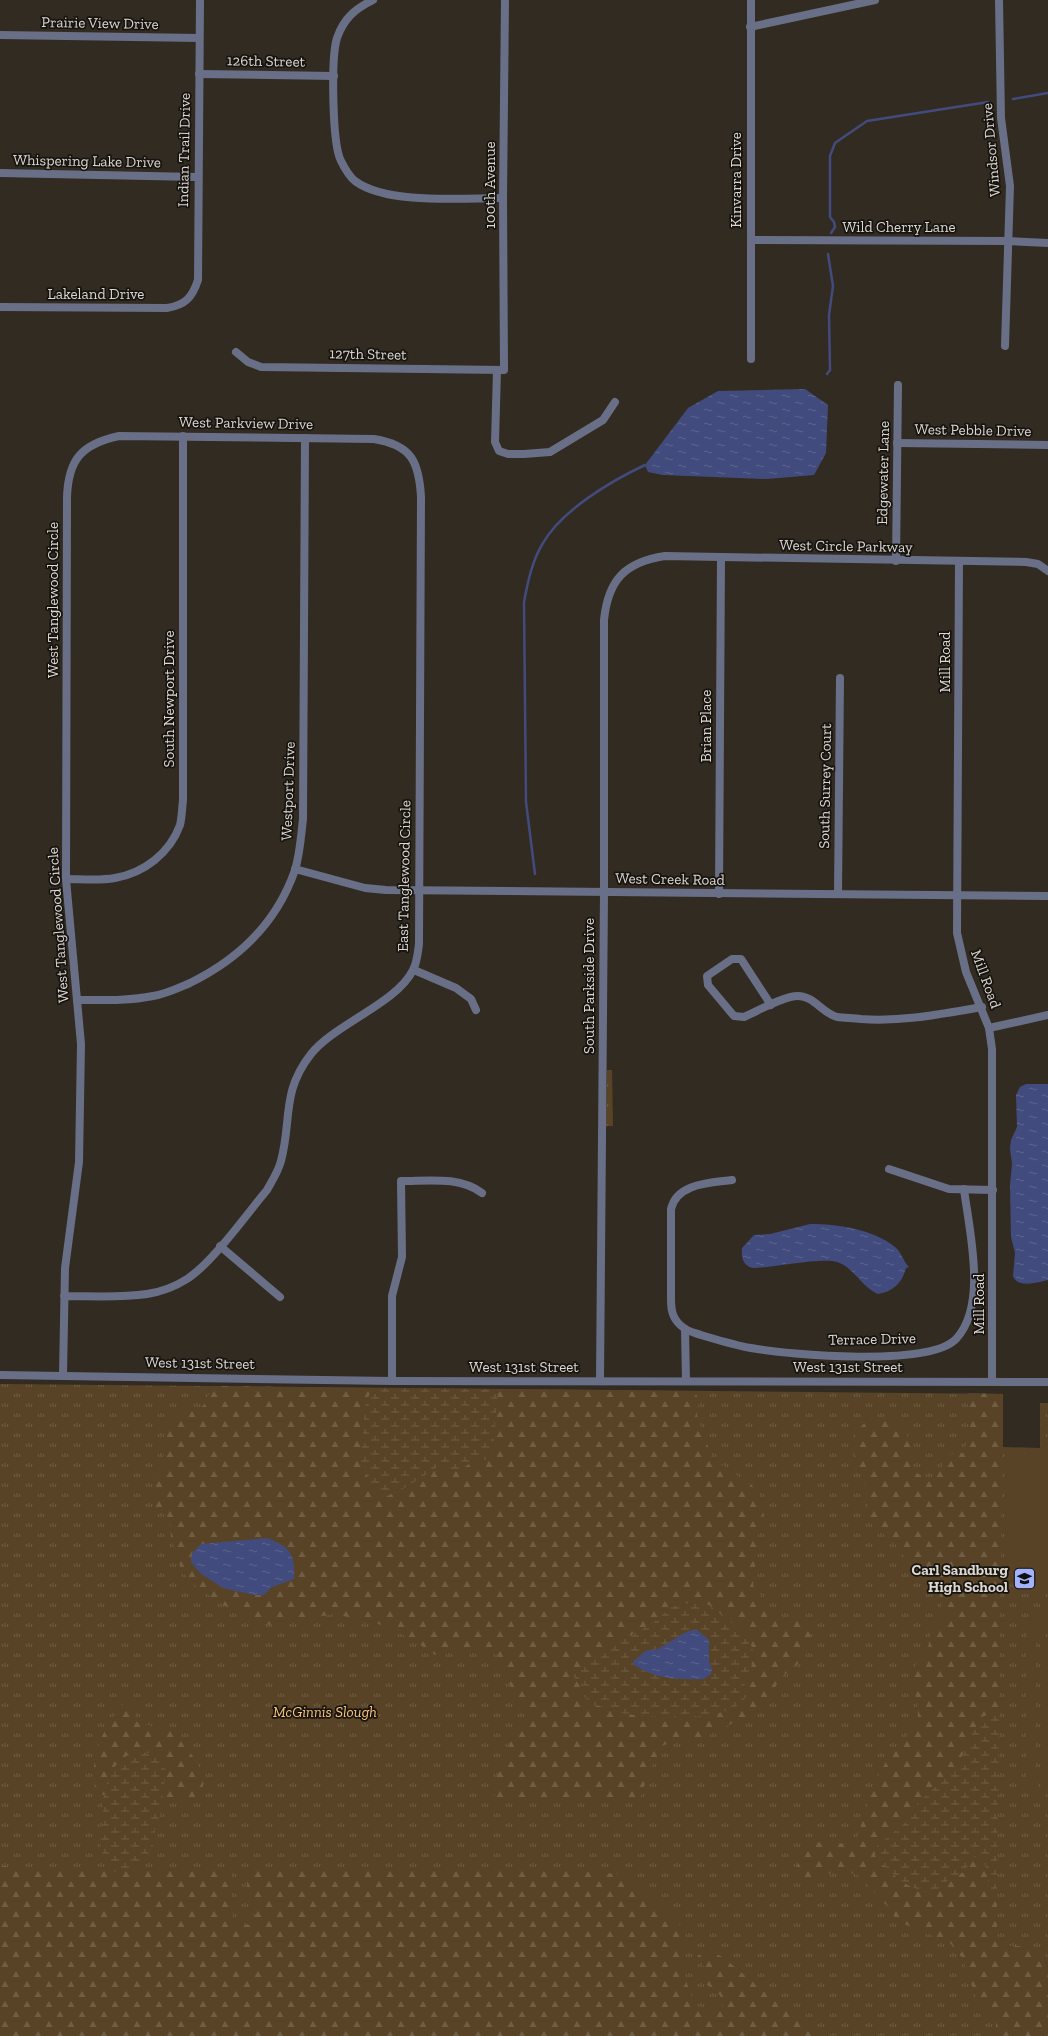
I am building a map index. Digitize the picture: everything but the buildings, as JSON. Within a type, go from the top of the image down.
[{"type":"street","name":"Indian Trail Drive","points":[[188,298],[194,290],[198,280],[197,177],[200,0]]},
{"type":"street","points":[[373,0],[356,8],[345,22],[337,39],[334,76],[335,134],[340,161],[354,180],[376,192],[401,197],[503,198]]},
{"type":"street","name":"100th Avenue","points":[[505,0],[500,370],[494,442],[499,451],[508,454],[542,454],[557,449],[603,420],[614,402]]},
{"type":"street","name":"Kinvarra Drive","points":[[751,0],[751,359]]},
{"type":"street","points":[[750,27],[875,0]]},
{"type":"street","name":"Windsor Drive","points":[[999,0],[1001,118],[1010,186],[1005,346]]},
{"type":"street","name":"Prairie View Drive","points":[[0,36],[200,38]]},
{"type":"street","name":"126th Street","points":[[199,74],[334,76]]},
{"type":"street","name":"Whispering Lake Drive","points":[[0,174],[197,177]]},
{"type":"street","name":"Wild Cherry Lane","points":[[750,240],[1008,241],[1048,243]]},
{"type":"street","name":"Lakeland Drive","points":[[0,307],[167,308],[180,306],[188,298]]},
{"type":"street","name":"127th Street","points":[[236,352],[248,362],[261,367],[500,370]]},
{"type":"street","name":"Edgewater Lane","points":[[896,561],[898,385]]},
{"type":"street","name":"West Parkview Drive","points":[[82,450],[91,444],[120,436],[183,436],[374,439],[388,441],[409,453]]},
{"type":"street","name":"South Newport Drive","points":[[66,879],[114,878],[132,874],[152,863],[168,848],[180,825],[184,800],[183,436]]},
{"type":"street","name":"Westport Drive","points":[[77,1000],[132,1000],[154,996],[175,990],[227,962],[247,945],[265,925],[286,890],[295,870],[303,819],[305,438]]},
{"type":"street","name":"West Pebble Drive","points":[[897,443],[1048,445]]},
{"type":"street","name":"West Tanglewood Circle","points":[[63,1375],[65,1268],[79,1162],[81,1044],[66,879],[67,491],[75,461],[82,450]]},
{"type":"street","name":"East Tanglewood Circle","points":[[64,1296],[131,1296],[164,1289],[187,1279],[220,1246],[266,1190],[275,1176],[284,1146],[288,1102],[293,1084],[311,1054],[326,1039],[393,993],[405,983],[414,970],[419,944],[418,891],[421,497],[420,480],[409,453]]},
{"type":"street","name":"West Circle Parkway","points":[[609,593],[622,574],[643,560],[665,556],[1026,562],[1038,564],[1048,571]]},
{"type":"street","name":"Brian Place","points":[[719,894],[721,557]]},
{"type":"street","name":"Mill Road","points":[[959,562],[957,933],[966,972],[982,1007],[989,1028],[992,1049],[992,1381]]},
{"type":"street","name":"South Parkside Drive","points":[[600,1381],[604,892],[604,620],[609,593]]},
{"type":"street","name":"South Surrey Court","points":[[838,894],[840,678]]},
{"type":"street","name":"West Creek Road","points":[[295,870],[365,888],[418,891],[1048,896]]},
{"type":"street","points":[[772,1005],[741,959],[732,959],[707,976],[708,986],[734,1016],[744,1017],[798,996],[811,1000],[829,1014],[838,1017],[888,1020],[925,1017],[982,1007]]},
{"type":"street","points":[[414,970],[456,988],[471,999],[476,1010]]},
{"type":"street","points":[[989,1028],[1048,1015]]},
{"type":"street","points":[[889,1169],[949,1189],[993,1190]]},
{"type":"street","points":[[686,1381],[685,1329],[675,1320],[671,1312],[671,1209],[673,1201],[678,1194],[687,1189],[700,1184],[732,1180]]},
{"type":"street","points":[[392,1381],[392,1296],[402,1257],[401,1181],[461,1182],[472,1186],[482,1193]]},
{"type":"street","name":"Terrace Drive","points":[[685,1329],[736,1345],[783,1352],[864,1357],[894,1356],[932,1351],[944,1347],[955,1340],[962,1330],[972,1305],[973,1267],[964,1189]]},
{"type":"street","points":[[220,1246],[280,1297]]},
{"type":"street","name":"West 131st Street","points":[[0,1375],[392,1381],[1048,1382]]},
{"type":"green space","points":[[607,1070],[612,1070],[613,1126],[606,1126]]},
{"type":"green space","name":"McGinnis Slough","points":[[0,1384],[1003,1394],[1003,1447],[1040,1448],[1040,1403],[1048,1403],[1048,1967],[1044,1958],[997,1946],[996,2036],[0,2036]]},
{"type":"green space","points":[[213,1386],[372,1388],[365,1406],[361,1462],[403,1489],[439,1466],[459,1471],[474,1460],[495,1432],[498,1389],[695,1391],[699,1402],[697,1415],[712,1458],[758,1490],[764,1510],[758,1536],[753,1585],[780,1620],[801,1614],[808,1620],[812,1645],[801,1661],[784,1675],[768,1696],[747,1716],[703,1738],[680,1739],[662,1746],[649,1772],[639,1801],[494,1799],[496,1779],[511,1741],[529,1723],[504,1673],[498,1655],[472,1649],[435,1655],[410,1638],[376,1623],[334,1614],[269,1625],[225,1606],[194,1585],[180,1569],[179,1559],[171,1539],[170,1519],[153,1505],[151,1489],[162,1467],[168,1423],[184,1412],[203,1406]],"holes":[[[267,1538],[294,1579],[272,1587],[264,1595],[254,1595],[223,1588],[200,1573],[216,1541]],[[689,1603],[709,1605],[752,1665],[744,1681],[746,1697],[735,1708],[726,1711],[680,1718],[655,1717],[612,1712],[607,1707],[592,1705],[577,1682],[583,1667],[590,1665],[626,1638],[652,1624],[671,1607]]]},
{"type":"green space","points":[[372,1388],[498,1389],[493,1452],[486,1460],[474,1460],[459,1471],[439,1466],[403,1489],[382,1498],[372,1487],[361,1462],[365,1406]]},
{"type":"green space","points":[[968,1393],[1003,1394],[999,1711],[982,1717],[972,1733],[960,1761],[944,1780],[928,1793],[913,1809],[906,1822],[877,1846],[875,1856],[900,1880],[915,1888],[932,1893],[947,1881],[965,1871],[972,1857],[982,1857],[987,1871],[989,1890],[997,1897],[997,1946],[1032,1946],[1039,1951],[1048,1967],[1048,2036],[996,2036],[996,2016],[976,1999],[963,1959],[950,1943],[897,1921],[889,1908],[858,1875],[846,1871],[835,1871],[811,1881],[796,1872],[800,1855],[809,1842],[855,1844],[874,1784],[888,1758],[906,1738],[918,1717],[917,1701],[912,1682],[915,1666],[927,1652],[931,1633],[943,1617],[939,1590],[922,1576],[906,1560],[897,1546],[869,1521],[867,1489],[857,1467],[851,1446],[855,1432],[868,1420],[890,1417],[904,1429],[911,1444],[909,1455],[913,1471],[928,1479],[938,1473],[950,1455],[965,1453],[970,1425]]},
{"type":"green space","points":[[1048,1453],[1048,1594],[1024,1594],[1014,1587],[1005,1556],[1007,1454]]},
{"type":"green space","points":[[689,1603],[709,1605],[748,1635],[753,1651],[752,1665],[744,1681],[746,1697],[736,1706],[722,1712],[707,1716],[691,1717],[658,1717],[612,1712],[607,1707],[592,1705],[581,1693],[582,1689],[573,1675],[626,1638],[652,1624],[671,1607]],"holes":[[[696,1629],[709,1640],[709,1661],[712,1670],[645,1651],[658,1649],[684,1633]]]},
{"type":"green space","points":[[1048,1606],[1048,1620],[1039,1632],[1036,1644],[1035,1771],[1037,1784],[1048,1799],[1048,1810],[1038,1802],[1031,1792],[1026,1776],[1026,1639],[1031,1623]]},
{"type":"green space","points":[[1042,1637],[1048,1637],[1048,1777],[1041,1777]]},
{"type":"green space","points":[[125,1697],[132,1703],[137,1722],[158,1728],[172,1729],[192,1754],[203,1778],[203,1787],[196,1795],[183,1801],[162,1804],[166,1770],[161,1765],[161,1758],[130,1753],[114,1772],[108,1783],[105,1795],[95,1795],[94,1761],[100,1740],[111,1719],[121,1710]]},
{"type":"green space","points":[[999,1711],[997,1897],[989,1890],[987,1871],[982,1857],[972,1857],[965,1871],[947,1881],[933,1893],[908,1885],[887,1869],[875,1856],[877,1846],[906,1822],[913,1809],[928,1793],[944,1780],[960,1761],[972,1733],[982,1717]]},
{"type":"green space","points":[[136,1752],[154,1753],[161,1758],[161,1765],[166,1770],[160,1817],[157,1820],[159,1823],[155,1829],[154,1844],[146,1858],[137,1868],[115,1872],[104,1858],[101,1847],[100,1836],[105,1817],[103,1812],[104,1794],[114,1768],[119,1762]]},
{"type":"green space","points":[[0,1866],[6,1866],[14,1871],[111,1868],[115,1872],[137,1868],[224,1868],[231,1871],[232,1911],[236,1923],[248,1925],[255,1923],[254,1910],[249,1896],[247,1882],[248,1875],[252,1868],[526,1868],[621,1874],[672,1915],[681,1927],[685,1953],[680,1964],[694,2003],[703,2010],[717,2013],[722,2009],[721,1998],[717,1992],[707,1985],[707,1973],[697,1956],[706,1952],[714,1953],[729,1962],[817,2036],[0,2036]]},
{"type":"water","points":[[805,389],[828,405],[826,453],[814,475],[767,479],[663,475],[648,472],[645,465],[688,408],[718,391]]},
{"type":"water","points":[[1026,1084],[1048,1084],[1048,1280],[1029,1284],[1019,1282],[1013,1276],[1015,1253],[1011,1237],[1010,1185],[1012,1164],[1010,1149],[1011,1140],[1017,1127],[1016,1095],[1020,1087]]},
{"type":"water","points":[[810,1224],[832,1225],[854,1229],[876,1236],[895,1247],[909,1267],[906,1268],[900,1282],[896,1286],[889,1291],[878,1294],[845,1266],[833,1261],[753,1268],[743,1261],[742,1248],[754,1235],[770,1234]]},
{"type":"water","points":[[267,1538],[275,1541],[290,1552],[294,1563],[294,1579],[272,1587],[264,1595],[254,1595],[223,1588],[200,1573],[191,1562],[192,1553],[201,1544]]},
{"type":"water","points":[[696,1629],[709,1640],[709,1661],[712,1670],[711,1674],[704,1679],[676,1679],[657,1675],[632,1663],[645,1651],[658,1649],[684,1633]]},
{"type":"waterway","points":[[1013,99],[1048,93]]},
{"type":"waterway","points":[[831,233],[835,227],[834,222],[830,217],[830,156],[835,143],[867,121],[988,102]]},
{"type":"waterway","points":[[827,374],[830,370],[829,315],[833,286],[828,254]]},
{"type":"waterway","points":[[535,874],[526,802],[524,602],[531,571],[543,543],[562,519],[603,488],[645,465]]},
{"type":"place","name":"Carl Sandburg High School","points":[[1024,1579]]}]
